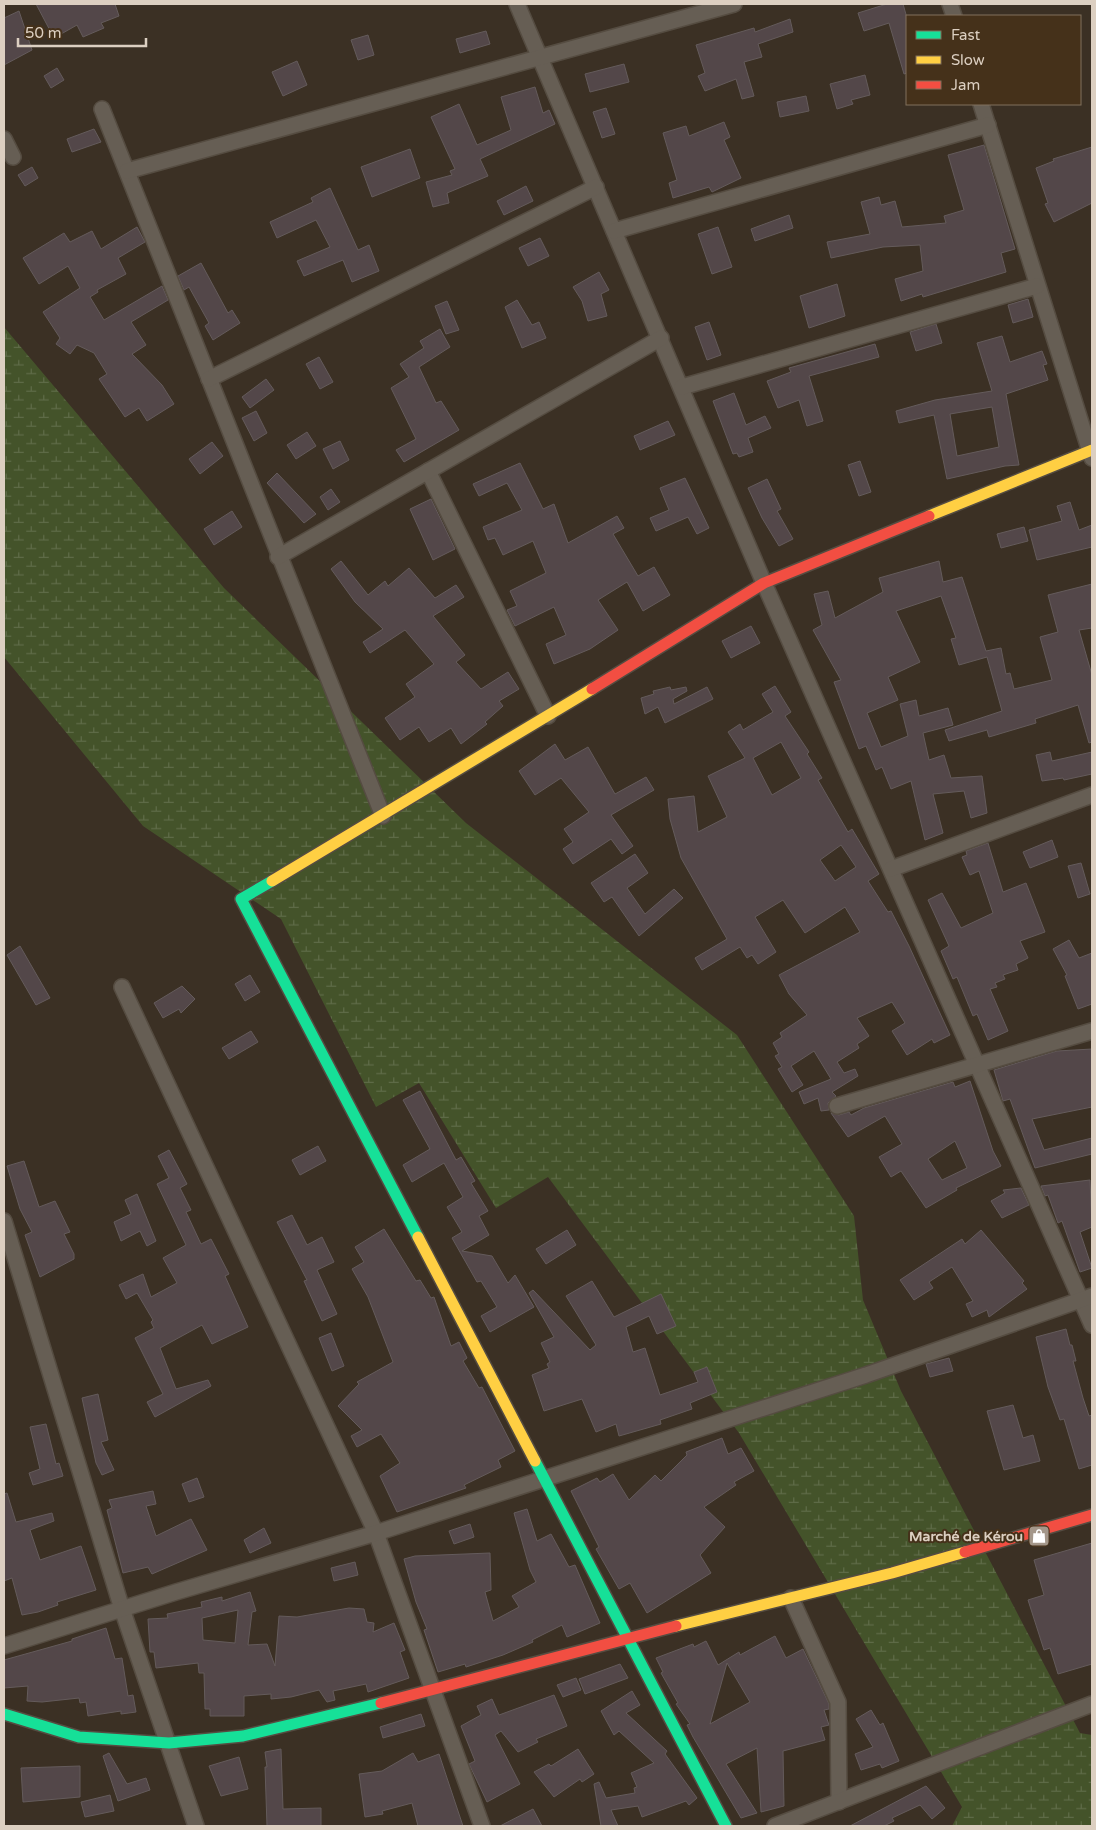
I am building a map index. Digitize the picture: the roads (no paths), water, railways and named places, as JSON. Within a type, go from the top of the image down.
[{"type":"street","points":[[517,4],[764,583],[976,1065],[1088,1298],[1092,1325]]},
{"type":"street","points":[[127,171],[734,4]]},
{"type":"street","points":[[726,1826],[546,1478],[241,899],[383,816],[764,583],[1092,453],[1037,286],[981,105]]},
{"type":"street","points":[[102,109],[278,557],[383,816]]},
{"type":"street","points":[[614,230],[988,125]]},
{"type":"street","points":[[4,139],[13,157]]},
{"type":"street","points":[[209,379],[596,187]]},
{"type":"street","points":[[682,387],[1037,286]]},
{"type":"street","points":[[278,557],[661,338]]},
{"type":"street","points":[[428,471],[548,716]]},
{"type":"street","points":[[891,869],[1092,795]]},
{"type":"street","points":[[122,987],[376,1533],[482,1826]]},
{"type":"street","points":[[837,1106],[1092,1031]]},
{"type":"street","points":[[4,1222],[122,1609],[196,1826]]},
{"type":"street","points":[[4,1646],[376,1533],[856,1378],[1088,1298]]},
{"type":"street","points":[[4,1714],[79,1737],[169,1743],[244,1736],[432,1691],[629,1638],[892,1572],[1092,1515]]},
{"type":"street","points":[[791,1598],[838,1702],[839,1802]]},
{"type":"street","points":[[774,1826],[1092,1704]]},
{"type":"place","name":"Marché de Kérou","points":[[1039,1536]]}]
